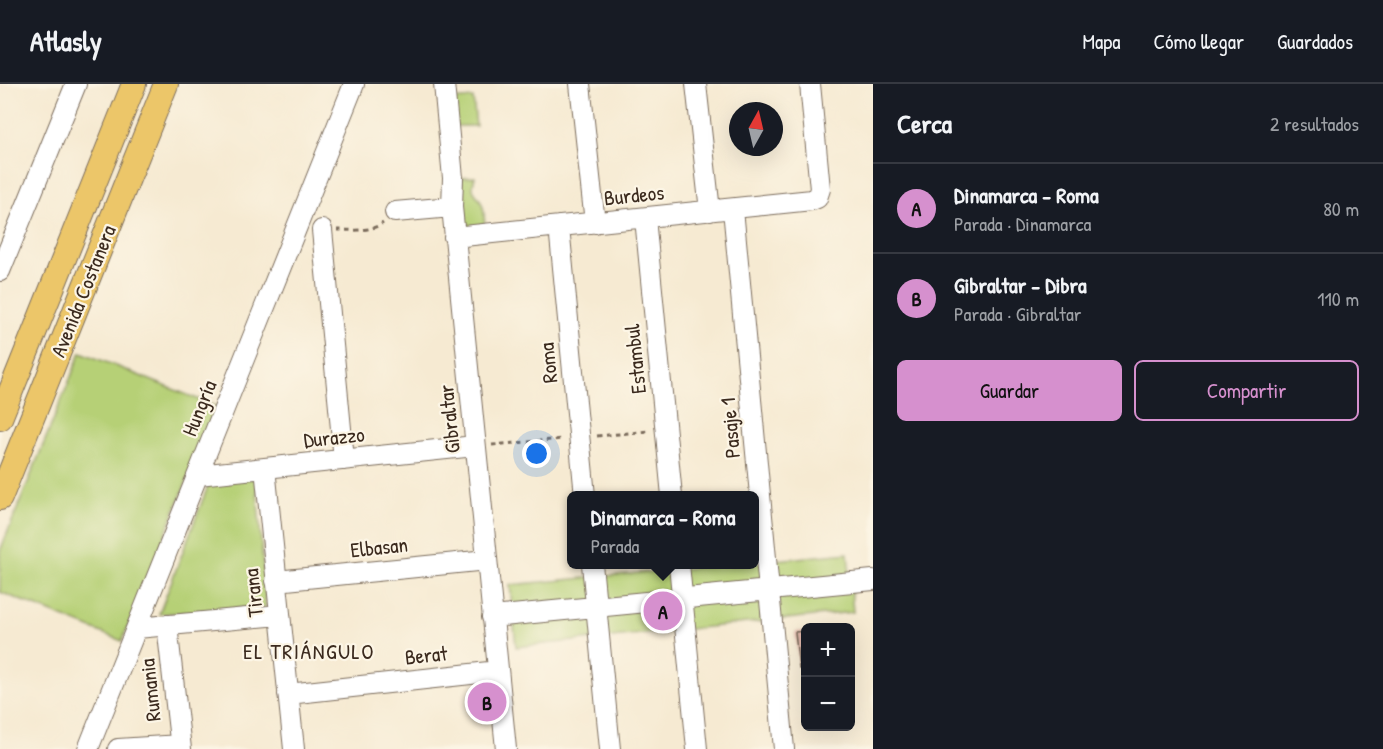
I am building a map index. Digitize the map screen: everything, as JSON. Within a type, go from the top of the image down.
[{"type":"main road","name":"Avenida Costanera","points":[[0,417],[134,84]]},
{"type":"main road","name":"Avenida Costanera","points":[[0,498],[166,84]]},
{"type":"street","points":[[0,271],[76,84]]},
{"type":"street","name":"Hungría","points":[[88,749],[354,84]]},
{"type":"street","name":"Gibraltar","points":[[444,84],[453,178],[454,237],[506,749]]},
{"type":"street","points":[[580,84],[595,223]]},
{"type":"street","points":[[696,84],[710,211]]},
{"type":"street","name":"Burdeos","points":[[454,237],[733,209],[817,198],[820,189],[810,84]]},
{"type":"street","points":[[395,212],[452,207]]},
{"type":"street","name":"Pasaje 1","points":[[733,209],[759,491]]},
{"type":"street","name":"Estambul","points":[[645,218],[672,491]]},
{"type":"street","name":"Roma","points":[[559,226],[585,491]]},
{"type":"street","points":[[322,230],[344,460]]},
{"type":"street","name":"Durazzo","points":[[198,475],[475,446]]},
{"type":"street","name":"Tirana","points":[[265,468],[294,749]]},
{"type":"street","name":"Pasaje 1","points":[[759,492],[784,749]]},
{"type":"street","name":"Elbasan","points":[[276,581],[487,560]]},
{"type":"street","points":[[592,569],[610,749]]},
{"type":"street","points":[[679,569],[697,749]]},
{"type":"street","points":[[492,617],[873,580]]},
{"type":"street","points":[[137,628],[280,615]]},
{"type":"street","name":"Rumania","points":[[167,625],[180,747]]},
{"type":"street","name":"Berat","points":[[288,694],[498,671]]},
{"type":"street","points":[[118,749],[180,747]]},
{"type":"path","points":[[322,230],[369,229],[387,221],[395,212]]},
{"type":"green space","points":[[473,98],[476,126],[455,126],[452,100]]},
{"type":"green space","points":[[475,177],[473,190],[483,207],[485,229],[464,231],[459,178]]},
{"type":"green space","points":[[81,352],[217,407],[122,641],[0,592],[0,551]]},
{"type":"green space","points":[[256,476],[266,607],[159,614],[210,481]]},
{"type":"green space","points":[[848,553],[853,612],[516,647],[510,585],[681,569],[759,569],[759,562]]},
{"type":"building","points":[[801,631],[801,669],[799,669],[795,632]]},
{"type":"place","name":"Dinamarca - Roma","points":[[663,611]]},
{"type":"place","name":"Gibraltar - Dibra","points":[[487,702]]},
{"type":"district","name":"EL TRIÁNGULO","points":[[309,651]]}]
